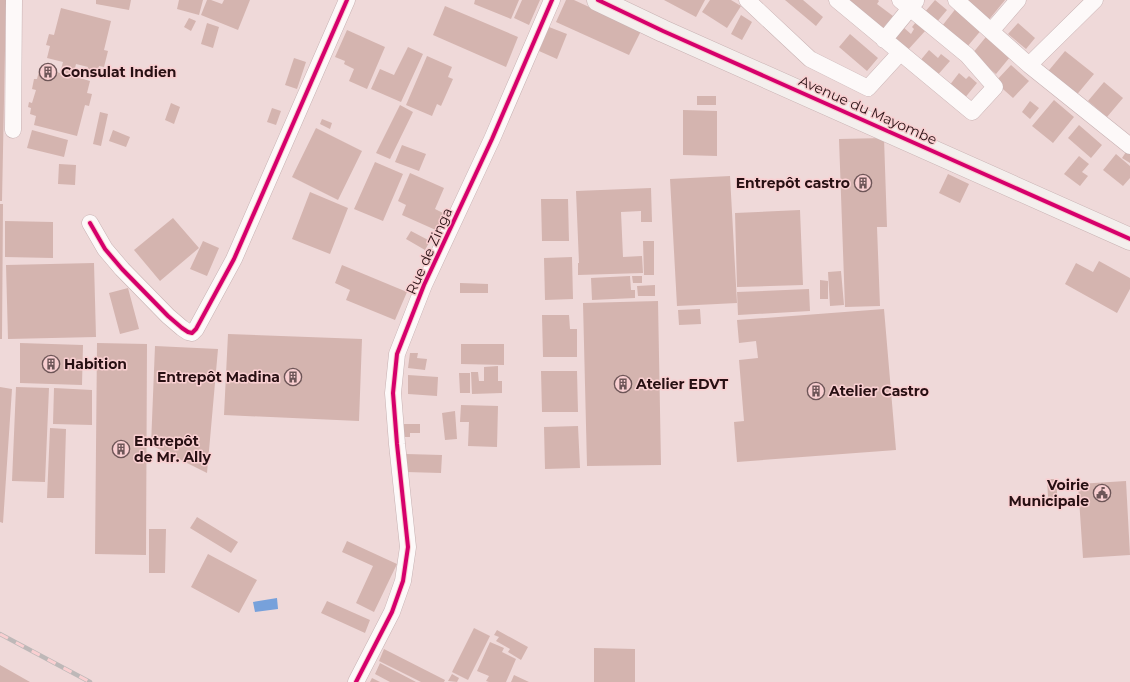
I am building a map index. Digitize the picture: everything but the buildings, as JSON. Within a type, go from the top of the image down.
[{"type":"street","points":[[13,130],[14,0]]},
{"type":"street","points":[[90,223],[105,249],[138,286],[182,328],[192,333],[196,329],[234,259],[243,235],[347,0]]},
{"type":"street","name":"Rue de Zinga","points":[[356,682],[392,612],[403,581],[408,547],[393,393],[398,354],[424,285],[492,139],[552,0]]},
{"type":"street","name":"Avenue du Mayombe","points":[[598,0],[663,31],[1130,239]]},
{"type":"street","points":[[747,0],[810,59],[868,88],[900,53]]},
{"type":"street","points":[[837,0],[884,40],[972,112],[995,87],[967,55],[909,3],[884,40]]},
{"type":"street","points":[[956,0],[992,30],[1029,65],[1130,146]]},
{"type":"street","points":[[992,30],[1018,0]]},
{"type":"street","points":[[1029,65],[1095,0]]},
{"type":"water","points":[[277,598],[278,609],[255,612],[253,602]]},
{"type":"railway","points":[[0,634],[90,682]]},
{"type":"cycle path","points":[[90,223],[105,249],[122,269],[168,316],[182,328],[192,333],[196,329],[234,259],[347,0]]},
{"type":"cycle path","points":[[356,682],[392,612],[403,581],[408,547],[393,393],[397,354],[424,285],[492,139],[552,0]]},
{"type":"cycle path","points":[[598,0],[663,31],[1130,239]]},
{"type":"place","name":"Consulat Indien","points":[[48,72]]},
{"type":"place","name":"Entrepôt castro","points":[[863,183]]},
{"type":"place","name":"Habition","points":[[51,364]]},
{"type":"place","name":"Entrepôt Madina","points":[[293,377]]},
{"type":"place","name":"Atelier EDVT","points":[[623,384]]},
{"type":"place","name":"Atelier Castro","points":[[816,391]]},
{"type":"place","name":"Entrepôt de Mr. Ally","points":[[121,449]]},
{"type":"place","name":"Voirie Municipale","points":[[1102,493]]}]
